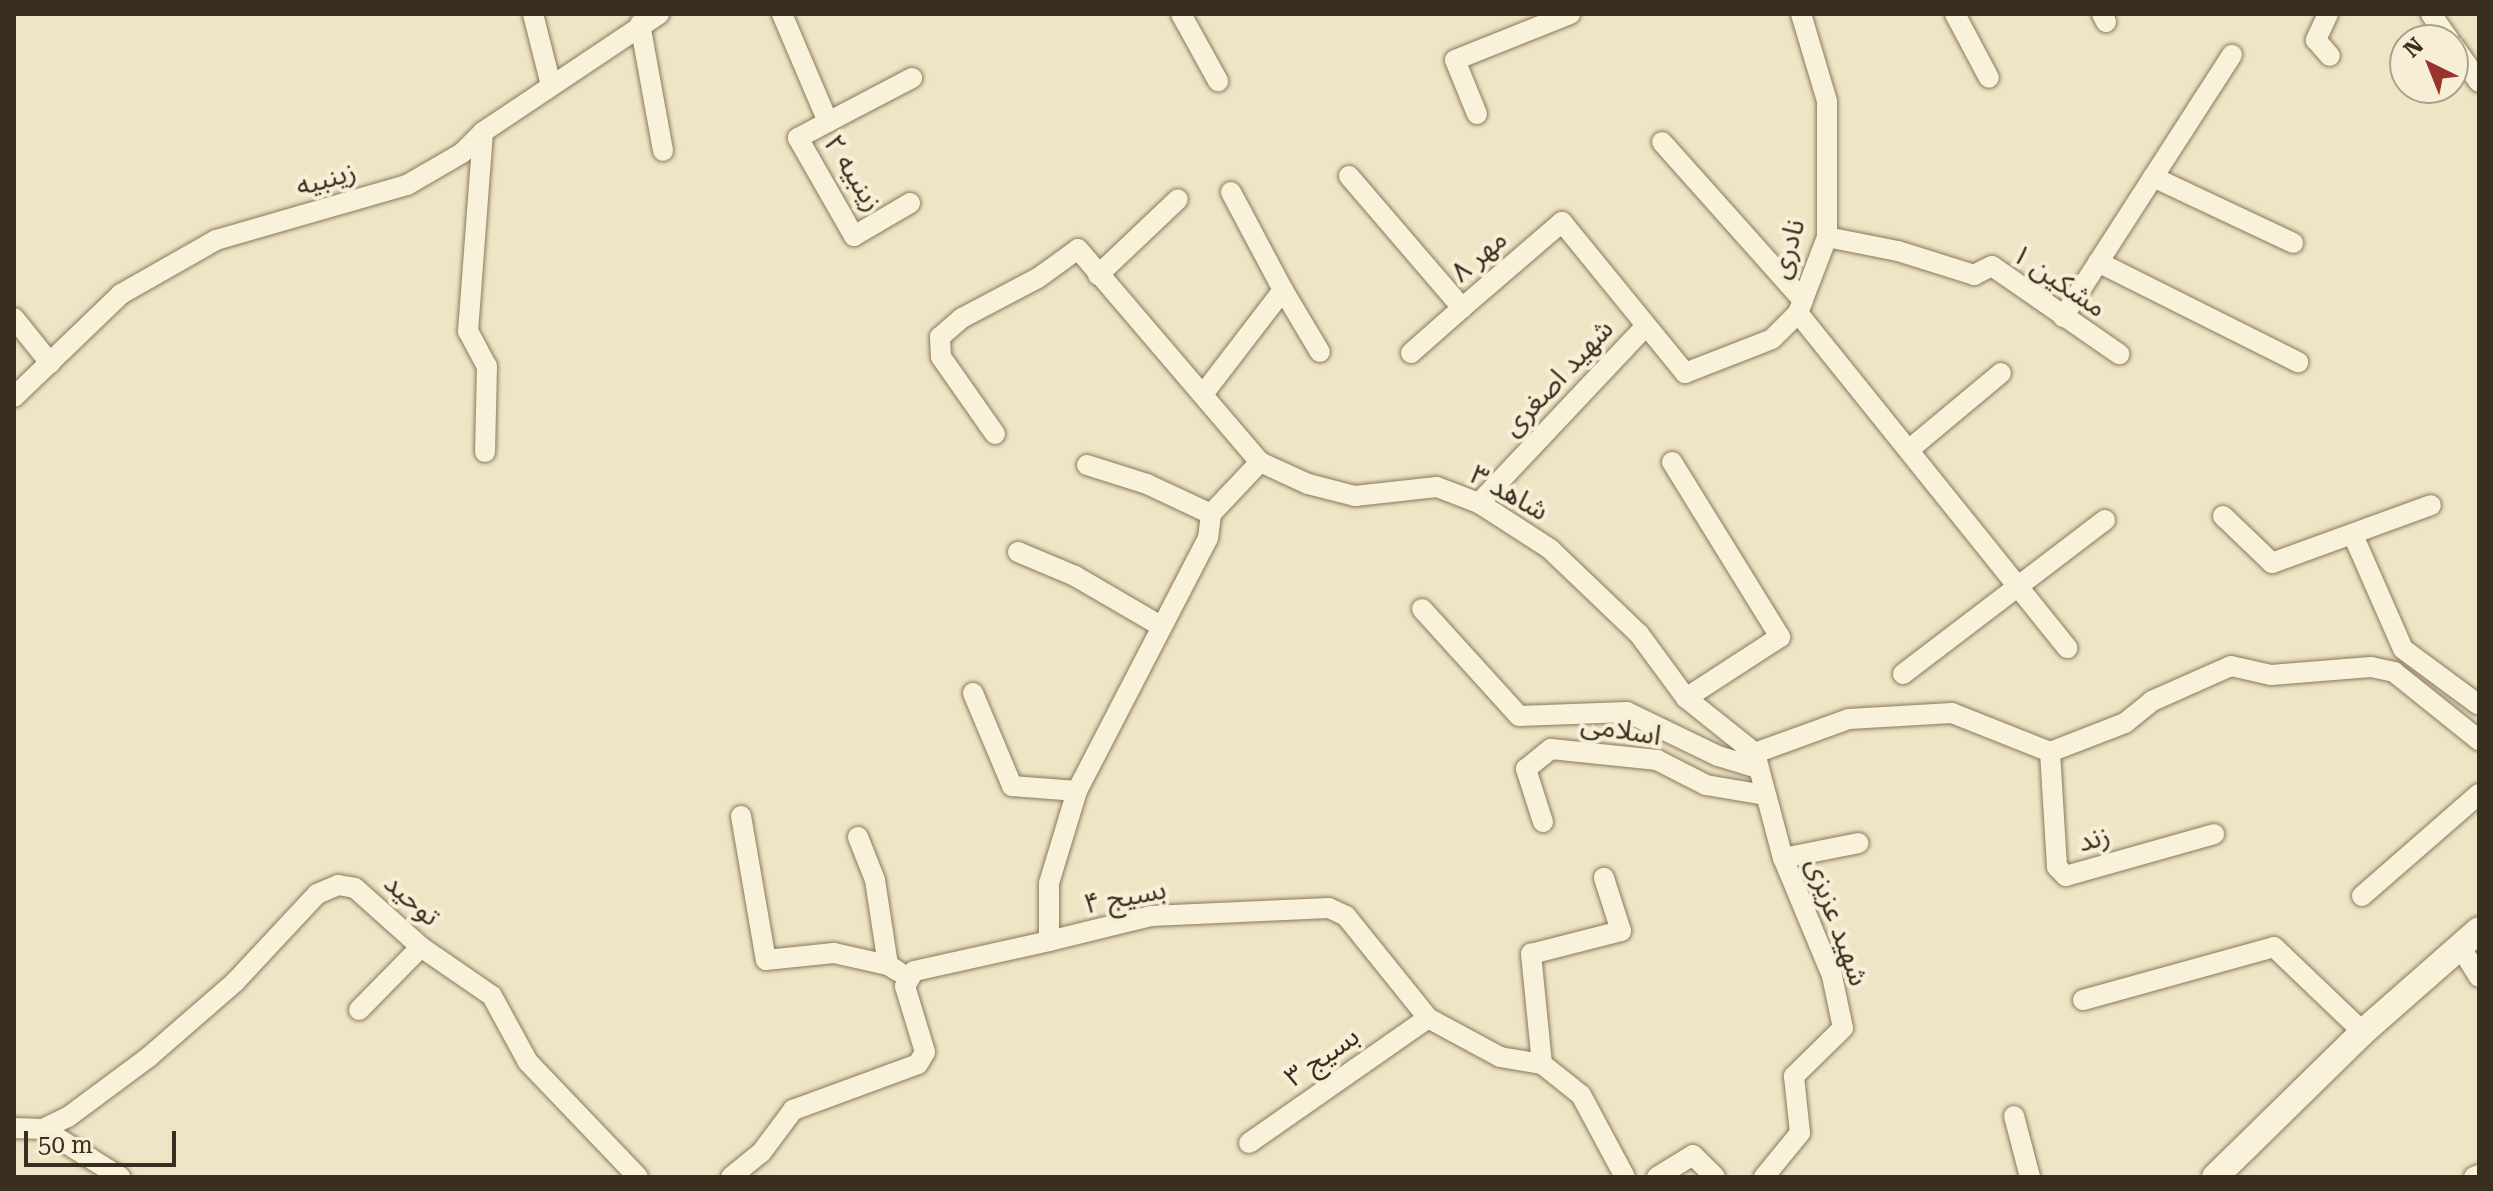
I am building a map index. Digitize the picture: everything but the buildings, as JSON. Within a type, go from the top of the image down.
[{"type":"street","points":[[533,14],[551,85]]},
{"type":"street","name":"زینبیه","points":[[14,397],[121,294],[216,240],[407,185],[462,153],[483,132],[551,85],[631,23],[659,14]]},
{"type":"street","name":"زینبیه ۲","points":[[782,14],[828,122],[798,138],[854,236],[910,203]]},
{"type":"street","points":[[1181,14],[1218,81]]},
{"type":"street","points":[[1477,114],[1455,60],[1570,14]]},
{"type":"street","name":"نادری","points":[[1645,327],[1685,373],[1772,339],[1800,306],[1827,237],[1827,101],[1801,14]]},
{"type":"street","points":[[1955,14],[1989,78]]},
{"type":"street","points":[[2328,14],[2316,40],[2330,56]]},
{"type":"street","points":[[631,23],[663,151]]},
{"type":"street","points":[[2063,317],[2232,55]]},
{"type":"street","points":[[828,122],[912,78]]},
{"type":"street","points":[[483,132],[468,331],[487,366],[485,452]]},
{"type":"street","points":[[1662,142],[1800,306],[2067,648]]},
{"type":"street","name":"مهر ۸","points":[[1349,176],[1462,308],[1562,222],[1645,327]]},
{"type":"street","points":[[2153,177],[2293,243]]},
{"type":"street","points":[[1231,192],[1320,352]]},
{"type":"street","points":[[1098,275],[1178,199]]},
{"type":"street","name":"مشکین ۱","points":[[1827,237],[1898,251],[1974,275],[1992,266],[2119,354]]},
{"type":"street","name":"شاهد ۳","points":[[995,434],[941,357],[940,337],[962,318],[1038,278],[1078,249],[1260,462],[1308,484],[1355,496],[1437,487],[1479,503],[1550,549],[1639,634],[1686,698],[1756,760]]},
{"type":"street","points":[[2098,262],[2298,362]]},
{"type":"street","points":[[1204,393],[1283,290]]},
{"type":"street","points":[[1411,353],[1462,308]]},
{"type":"street","points":[[14,318],[50,363]]},
{"type":"street","name":"شهید اصغری","points":[[1479,503],[1645,327]]},
{"type":"street","points":[[1911,448],[2001,373]]},
{"type":"street","name":"بسیج ۴","points":[[1260,462],[1211,514],[1208,538],[1077,791],[1049,883],[1049,941],[1151,916],[1329,908],[1346,916],[1428,1018],[1500,1057],[1542,1064],[1581,1095],[1625,1177]]},
{"type":"street","points":[[1672,462],[1780,637],[1686,698]]},
{"type":"street","points":[[1087,465],[1147,484],[1211,514]]},
{"type":"street","points":[[2223,516],[2272,563],[2431,505]]},
{"type":"street","points":[[1903,674],[2105,520]]},
{"type":"street","points":[[2353,535],[2403,649],[2479,705]]},
{"type":"street","points":[[1018,552],[1075,576],[1161,626]]},
{"type":"street","points":[[1422,609],[1519,716],[1627,712],[1718,756],[1756,760],[1849,719],[1952,713],[2050,752],[2125,723],[2152,701],[2231,666],[2271,675],[2371,667],[2394,672],[2479,740]]},
{"type":"street","points":[[973,693],[1012,786],[1077,791]]},
{"type":"street","name":"اسلامی","points":[[1543,822],[1526,769],[1551,749],[1657,760],[1706,785],[1765,795]]},
{"type":"street","name":"زند","points":[[2050,752],[2057,867],[2066,876],[2214,834]]},
{"type":"street","name":"شهید عزیزی","points":[[1756,760],[1783,858],[1832,976],[1843,1028],[1794,1076],[1800,1133],[1764,1177]]},
{"type":"street","points":[[2362,896],[2479,794]]},
{"type":"street","points":[[741,816],[766,960],[834,953],[888,965],[909,979]]},
{"type":"street","points":[[858,837],[875,880],[888,965]]},
{"type":"street","points":[[1783,858],[1859,843]]},
{"type":"street","points":[[1542,1064],[1531,954],[1621,931],[1604,878]]},
{"type":"street","name":"توحید","points":[[43,1129],[68,1117],[150,1056],[235,982],[317,894],[338,885],[355,888],[421,947],[492,996],[528,1062],[638,1177]]},
{"type":"street","points":[[2215,1177],[2363,1032],[2470,939],[2479,977]]},
{"type":"street","points":[[731,1177],[761,1153],[793,1110],[918,1064],[925,1052],[905,986],[914,971],[1049,941]]},
{"type":"street","points":[[359,1010],[421,947]]},
{"type":"street","points":[[2083,1000],[2274,947],[2363,1032]]},
{"type":"street","name":"بسیج ۳","points":[[1249,1143],[1428,1018]]},
{"type":"street","points":[[2014,1116],[2030,1177]]},
{"type":"street","points":[[14,1128],[43,1129],[120,1177]]},
{"type":"street","points":[[1657,1177],[1693,1155],[1715,1177]]}]
